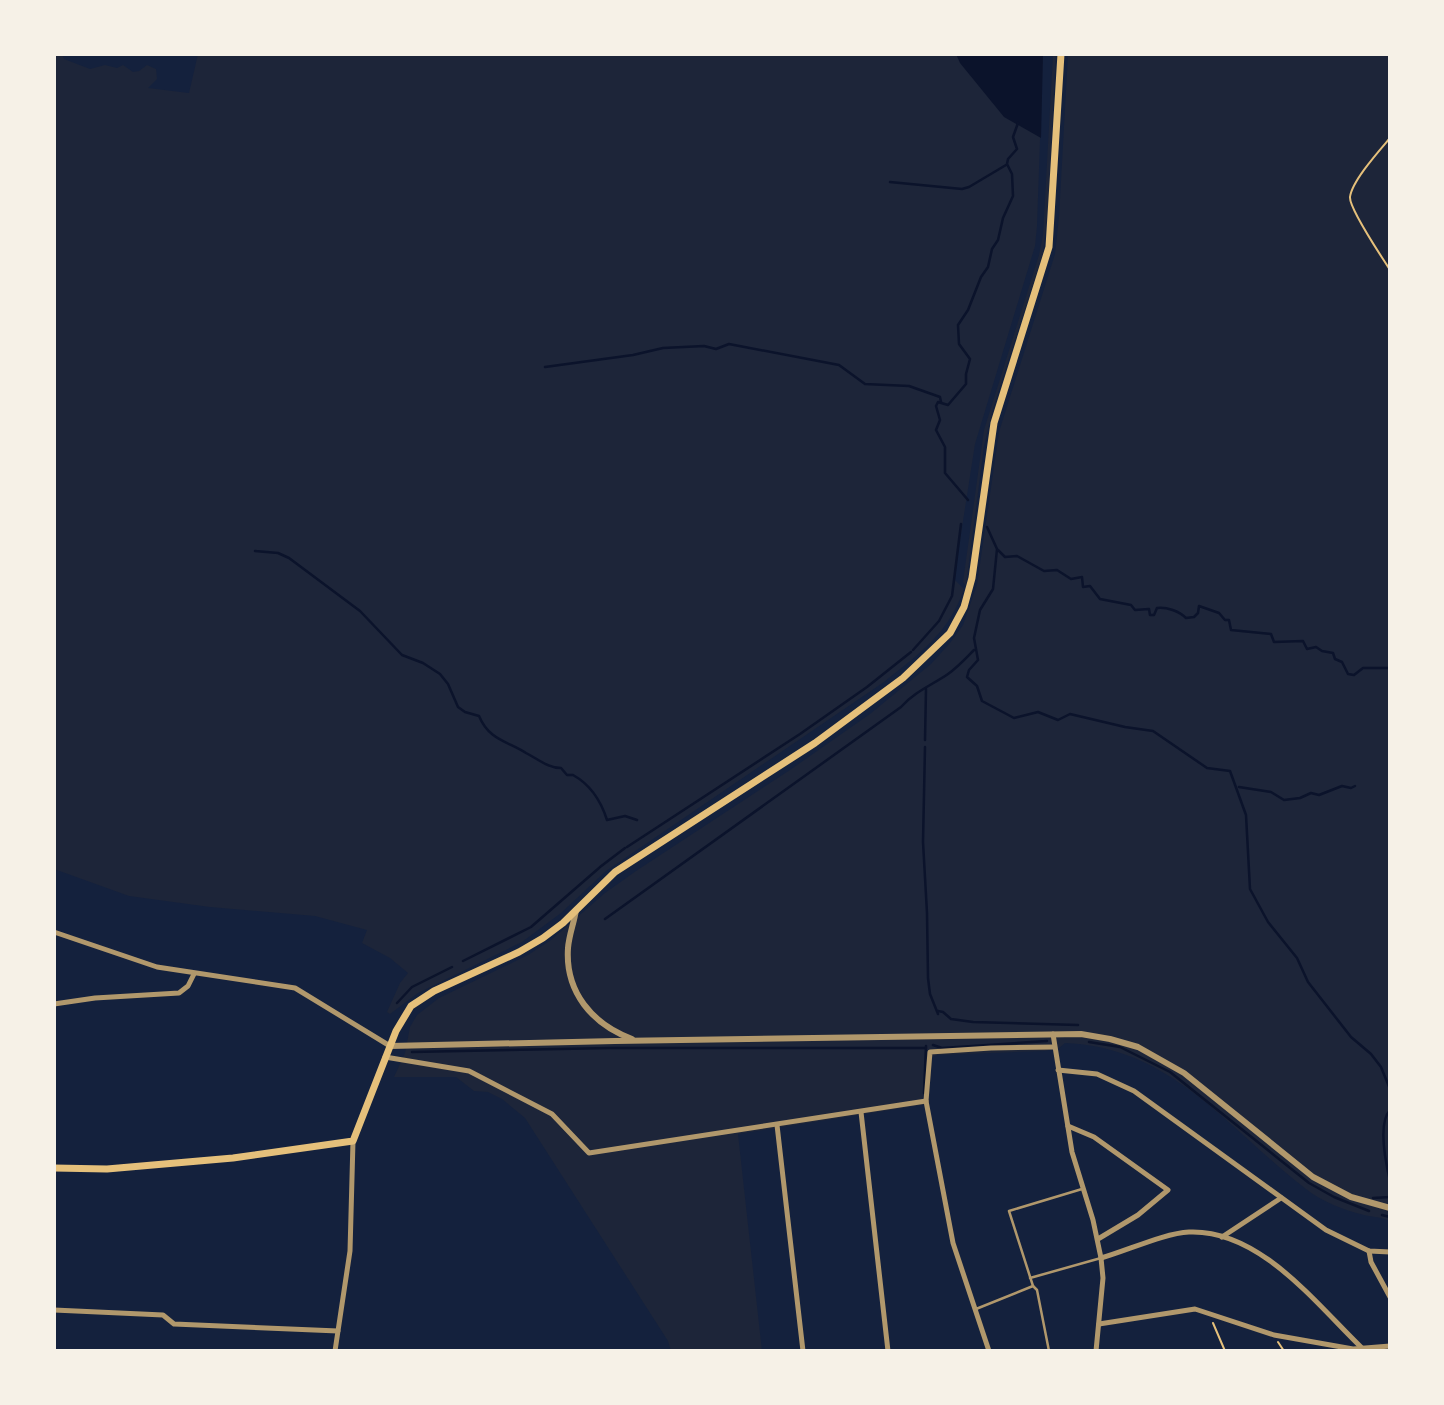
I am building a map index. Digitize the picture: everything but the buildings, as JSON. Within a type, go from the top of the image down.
[{"type":"main road","points":[[54,1168],[107,1169],[233,1158],[353,1141],[403,1017],[417,1001],[434,990],[531,946],[551,932],[622,867],[814,743],[926,659],[950,633],[964,607],[973,572],[994,423],[1049,247],[1060,54]]},
{"type":"street","points":[[576,910],[569,940],[568,962],[577,994],[586,1009],[598,1021],[637,1041]]},
{"type":"street","points":[[54,932],[157,967],[295,988],[390,1046],[1053,1034],[1098,1036],[1124,1042],[1150,1053],[1184,1073],[1313,1177],[1350,1197],[1390,1208]]},
{"type":"street","points":[[54,1004],[95,998],[179,993],[188,986],[194,974]]},
{"type":"street","points":[[1053,1034],[1072,1152],[1098,1239],[1101,1258],[1103,1278],[1096,1351]]},
{"type":"street","points":[[989,1351],[953,1243],[926,1101],[930,1052],[1054,1047]]},
{"type":"street","points":[[385,1057],[469,1071],[552,1114],[589,1153],[926,1101]]},
{"type":"street","points":[[1058,1070],[1097,1074],[1134,1091],[1326,1230],[1369,1251],[1390,1252]]},
{"type":"street","points":[[860,1112],[888,1351]]},
{"type":"street","points":[[777,1125],[803,1351]]},
{"type":"street","points":[[1068,1126],[1094,1137],[1168,1190],[1138,1215],[1098,1239]]},
{"type":"street","points":[[335,1351],[350,1251],[353,1141]]},
{"type":"street","points":[[1222,1237],[1281,1198]]},
{"type":"street","points":[[1101,1258],[1176,1234],[1203,1233],[1246,1245],[1278,1266],[1363,1349]]},
{"type":"street","points":[[1369,1251],[1371,1262],[1390,1297]]},
{"type":"street","points":[[54,1310],[163,1315],[174,1324],[338,1331]]},
{"type":"street","points":[[1099,1324],[1195,1310],[1274,1335],[1363,1349],[1390,1346]]},
{"type":"lane","points":[[1049,1351],[1037,1290],[1030,1278],[1009,1211],[1083,1188]]},
{"type":"lane","points":[[1030,1278],[1101,1258]]},
{"type":"lane","points":[[976,1309],[1033,1286]]},
{"type":"path","points":[[1390,138],[1365,171],[1350,200],[1390,270]]},
{"type":"path","points":[[1210,1314],[1225,1351]]},
{"type":"shaded area","points":[[54,54],[62,54],[64,59],[90,69],[105,65],[117,68],[123,65],[133,72],[147,65],[156,69],[157,79],[148,88],[189,93],[198,54],[1043,54],[1035,246],[975,444],[954,579],[964,589],[950,618],[932,642],[884,682],[606,871],[561,913],[522,942],[418,993],[390,1014],[387,1012],[400,983],[408,973],[390,958],[362,943],[367,930],[315,916],[210,907],[129,896],[54,869]]},
{"type":"shaded area","points":[[956,54],[1043,54],[1041,138],[1004,117],[960,63]]},
{"type":"shaded area","points":[[1053,54],[1056,54],[1048,209],[1043,253],[993,409],[984,446],[966,586],[963,582],[984,430],[1043,235]]},
{"type":"shaded area","points":[[1068,54],[1390,54],[1390,1221],[1341,1208],[1312,1194],[1196,1095],[1168,1075],[1137,1059],[1103,1048],[1065,1043],[1059,1048],[1045,1051],[938,1055],[932,1057],[929,1104],[738,1134],[762,1351],[671,1351],[668,1341],[525,1118],[502,1099],[488,1092],[474,1091],[456,1077],[394,1077],[405,1053],[410,1027],[417,1015],[439,998],[528,955],[551,940],[605,893],[636,871],[870,714],[931,664],[963,625],[977,585],[999,432],[1055,254]]},
{"type":"waterway","points":[[968,500],[945,473],[945,447],[936,430],[940,420],[936,406],[938,402],[948,405],[966,384],[970,359],[959,344],[958,325],[988,267],[992,249],[998,240],[1003,218],[1013,196],[1012,174],[1007,164],[1017,149],[1013,137],[1018,123]]},
{"type":"waterway","points":[[890,182],[962,189],[1006,165]]},
{"type":"waterway","points":[[545,367],[633,355],[663,348],[704,346],[716,349],[729,344],[839,365],[865,384],[909,386],[940,397],[941,402]]},
{"type":"waterway","points":[[913,650],[939,621],[952,596],[961,524]]},
{"type":"waterway","points":[[987,527],[997,549],[993,589],[980,610],[974,638],[978,660],[969,670],[967,677],[977,686],[982,701],[1014,718],[1038,712],[1058,720],[1070,714],[1153,731],[1207,768],[1230,771],[1246,815],[1250,889],[1268,922],[1297,958],[1308,982],[1351,1037],[1371,1054],[1381,1067],[1390,1089]]},
{"type":"waterway","points":[[998,550],[1005,557],[1017,556],[1044,571],[1057,570],[1071,579],[1082,577],[1083,587],[1090,586],[1100,599],[1131,605],[1135,610],[1149,609],[1150,615],[1154,615],[1157,608],[1161,608],[1176,611],[1186,618],[1194,617],[1199,606],[1219,613],[1225,620],[1229,620],[1231,630],[1271,634],[1274,642],[1303,641],[1307,649],[1316,647],[1333,653],[1348,674],[1354,675],[1363,668],[1390,668]]},
{"type":"waterway","points":[[255,551],[278,553],[289,558],[360,611],[402,655],[423,663],[440,674],[448,684],[458,707],[479,716],[493,735],[547,765],[561,768],[567,775],[573,775],[585,784],[602,806],[607,820],[625,816],[637,820]]},
{"type":"waterway","points":[[605,919],[917,693],[948,674],[974,650]]},
{"type":"waterway","points":[[627,847],[800,734],[911,652]]},
{"type":"waterway","points":[[925,740],[926,689]]},
{"type":"waterway","points":[[925,747],[923,842],[928,978],[930,994],[938,1014]]},
{"type":"waterway","points":[[1239,787],[1271,792],[1284,800],[1311,793],[1319,795],[1342,786],[1355,786]]},
{"type":"waterway","points":[[600,867],[625,848]]},
{"type":"waterway","points":[[463,961],[531,927],[599,868]]},
{"type":"waterway","points":[[397,1003],[412,987],[452,967]]},
{"type":"waterway","points":[[938,1011],[951,1019],[973,1022],[1078,1025]]},
{"type":"waterway","points":[[933,1045],[942,1048],[1047,1041]]},
{"type":"waterway","points":[[1089,1042],[1120,1047],[1170,1072],[1309,1183],[1334,1197],[1369,1211]]},
{"type":"waterway","points":[[924,1093],[926,1046]]},
{"type":"waterway","points":[[412,1052],[611,1048],[926,1048]]},
{"type":"waterway","points":[[1390,1110],[1386,1116],[1383,1134],[1390,1181]]},
{"type":"waterway","points":[[1373,1198],[1390,1197]]},
{"type":"waterway","points":[[1382,1215],[1390,1217]]}]
